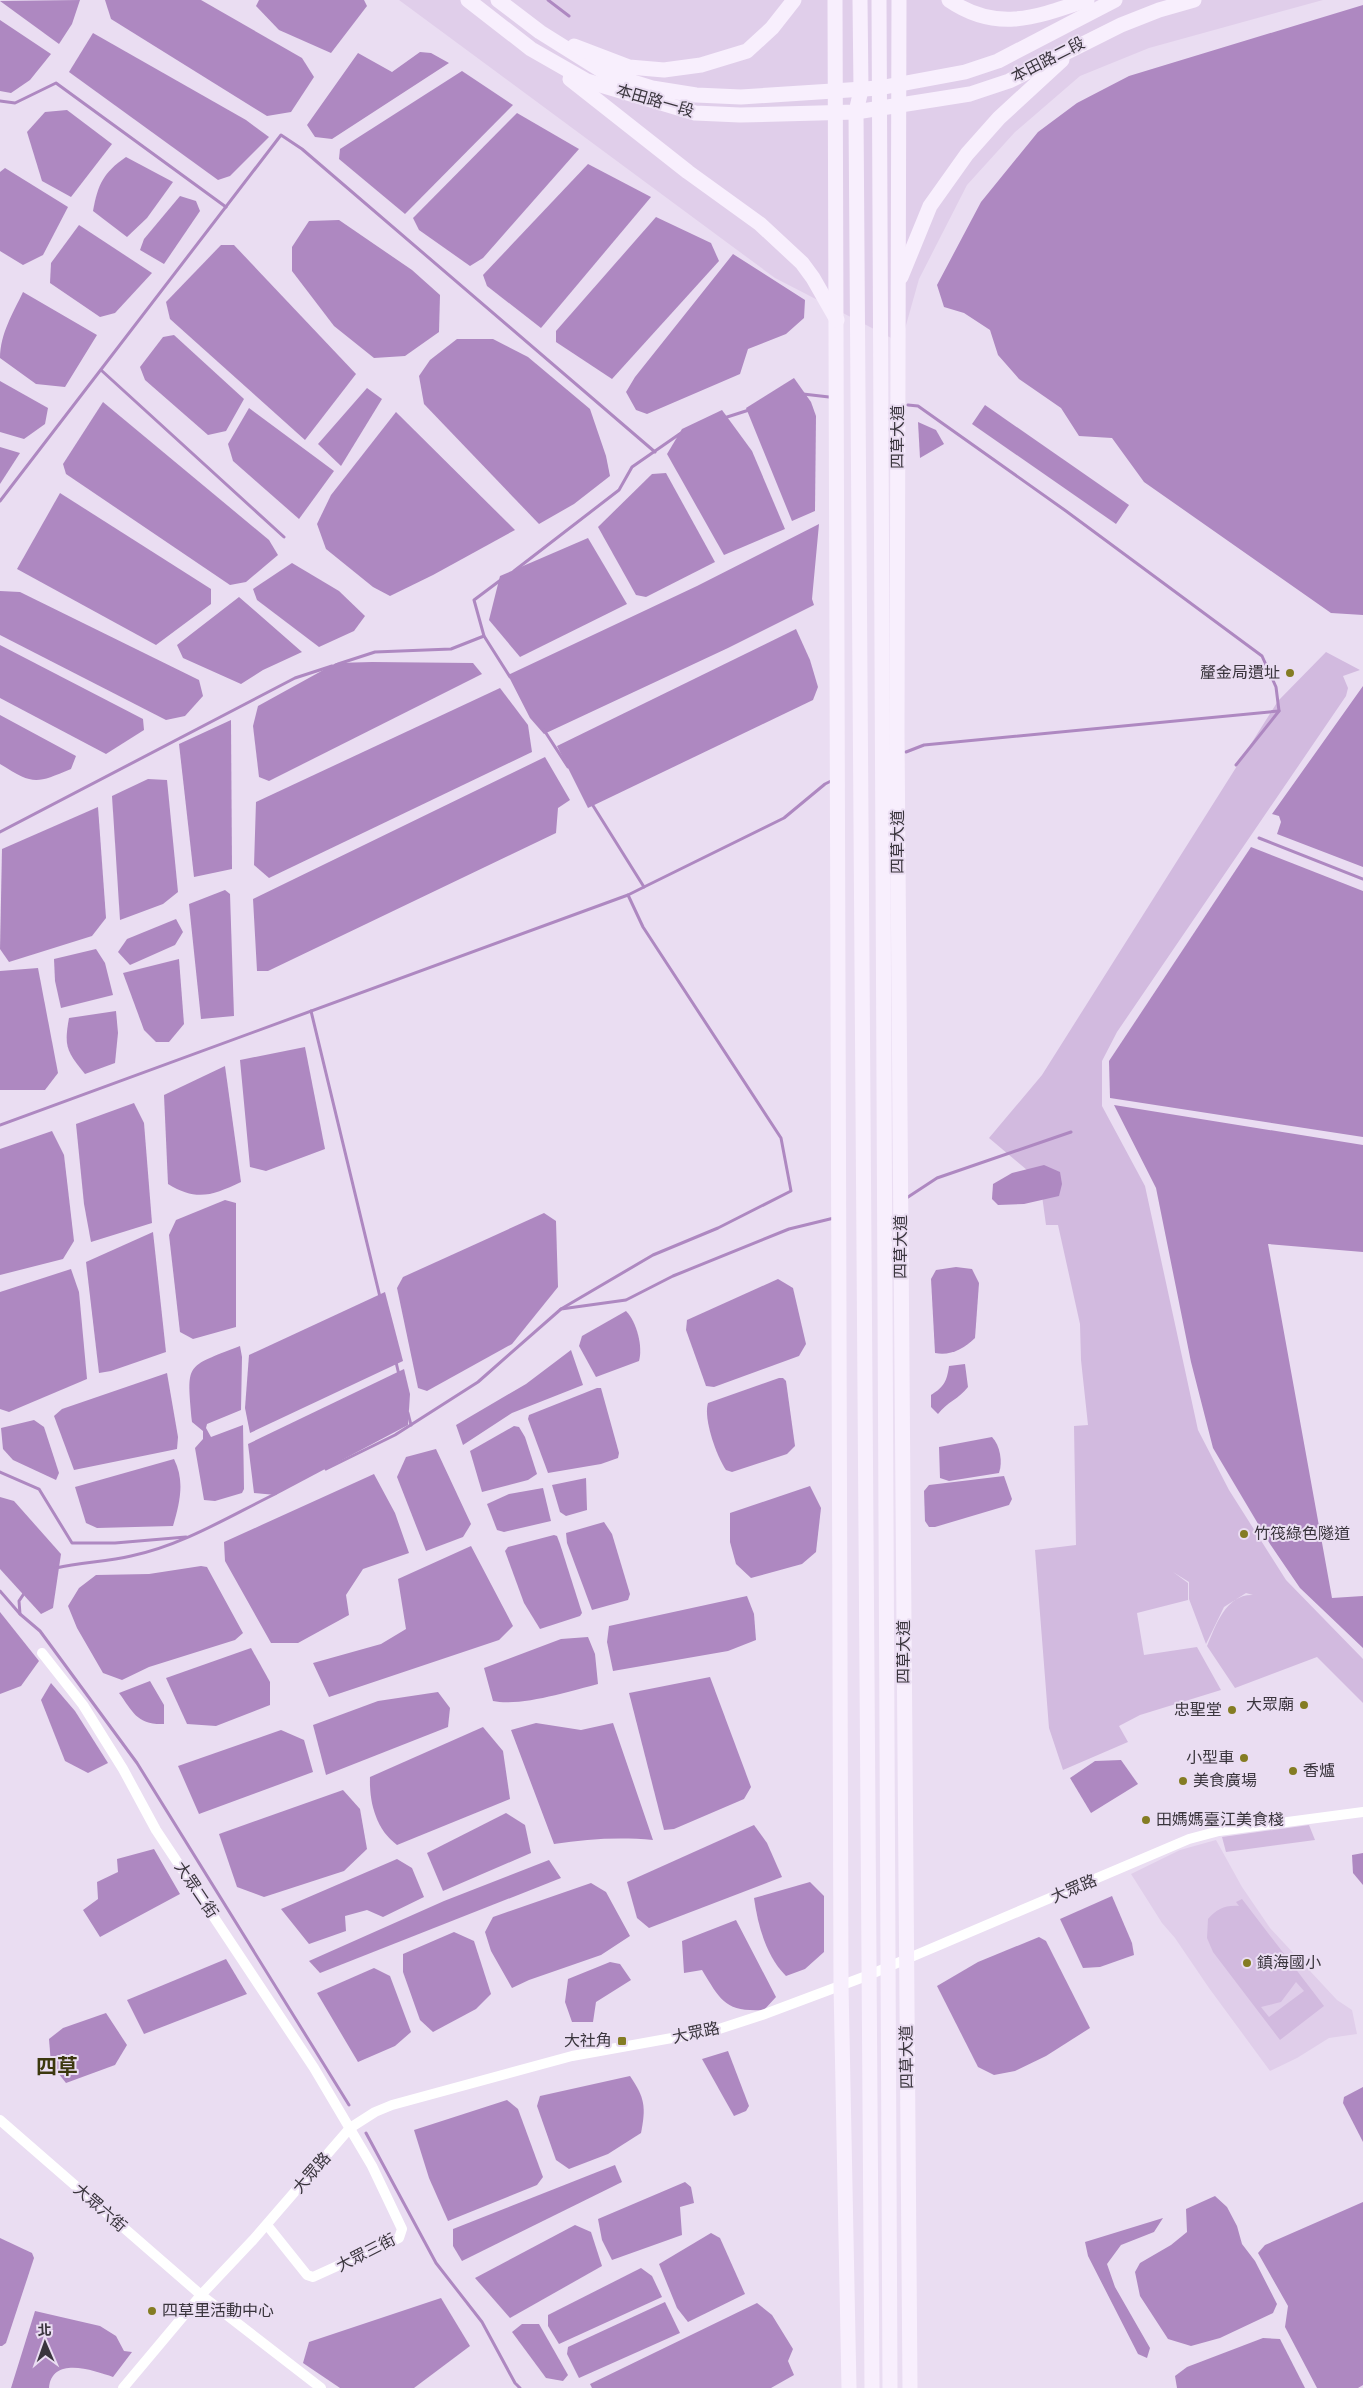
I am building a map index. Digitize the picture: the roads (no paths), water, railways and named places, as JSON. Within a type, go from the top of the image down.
[{"type":"street","name":"本田路一段","points":[[468,0],[531,49],[586,81],[695,114],[836,113],[899,106]]},
{"type":"street","name":"本田路一段","points":[[498,0],[540,32],[606,74],[652,88],[696,95],[741,97],[836,92],[899,86]]},
{"type":"street","points":[[540,32],[629,67],[664,70],[701,65],[747,51],[772,28],[794,0]]},
{"type":"street","points":[[835,0],[841,1985],[849,2388]]},
{"type":"street","points":[[860,0],[861,90],[856,112],[872,2388]]},
{"type":"street","name":"四草大道","points":[[879,0],[890,2388]]},
{"type":"street","name":"四草大道","points":[[899,0],[897,743],[910,2388]]},
{"type":"street","points":[[949,0],[980,17],[1017,21],[1043,15],[1087,0]]},
{"type":"street","name":"本田路二段","points":[[899,86],[965,72],[998,61],[1115,0]]},
{"type":"street","name":"本田路二段","points":[[899,106],[970,94],[1001,84],[1083,43],[1158,10],[1194,0]]},
{"type":"street","points":[[898,283],[930,206],[967,154],[998,118],[1083,43]]},
{"type":"street","points":[[531,49],[688,172],[760,224],[802,263],[813,278],[837,320]]},
{"type":"street","name":"大眾二街","points":[[42,1653],[83,1705],[123,1769],[156,1830],[309,2060],[350,2128]]},
{"type":"street","name":"大眾路","points":[[123,2388],[201,2294],[267,2225],[350,2128],[375,2112],[392,2105],[572,2056],[716,2030],[869,1975],[1189,1839],[1219,1831],[1363,1812]]},
{"type":"street","name":"大眾六街","points":[[0,2120],[201,2294],[321,2388]]},
{"type":"street","name":"大眾三街","points":[[267,2225],[307,2275],[313,2277],[399,2238],[402,2230],[372,2166],[350,2128]]},
{"type":"waterway","points":[[548,0],[569,16]]},
{"type":"waterway","points":[[0,101],[15,103],[56,83],[226,207]]},
{"type":"waterway","points":[[0,501],[281,135],[302,149],[655,452]]},
{"type":"waterway","points":[[101,370],[284,537]]},
{"type":"waterway","points":[[803,394],[829,397]]},
{"type":"waterway","points":[[908,405],[918,406],[1066,511],[1262,656],[1276,687],[1279,711],[1236,765]]},
{"type":"waterway","points":[[724,418],[749,410]]},
{"type":"waterway","points":[[514,571],[619,490],[632,467],[681,433]]},
{"type":"waterway","points":[[502,579],[474,600],[484,636],[510,677]]},
{"type":"waterway","points":[[338,664],[375,652],[451,649],[484,636]]},
{"type":"waterway","points":[[0,832],[295,678],[332,666]]},
{"type":"waterway","points":[[906,752],[924,745],[1279,711]]},
{"type":"waterway","points":[[544,730],[568,767]]},
{"type":"waterway","points":[[644,887],[784,818],[831,781]]},
{"type":"waterway","points":[[561,1309],[653,1255],[718,1228],[791,1191],[781,1138],[643,927],[628,895],[644,887],[592,804]]},
{"type":"waterway","points":[[1259,838],[1363,879]]},
{"type":"waterway","points":[[0,1125],[628,895]]},
{"type":"waterway","points":[[311,1011],[380,1297]]},
{"type":"waterway","points":[[905,1199],[937,1178],[1071,1132]]},
{"type":"waterway","points":[[326,1469],[395,1435],[478,1382],[561,1309],[626,1300],[673,1276],[789,1229],[834,1218]]},
{"type":"waterway","points":[[396,1362],[399,1375]]},
{"type":"waterway","points":[[408,1413],[411,1425]]},
{"type":"waterway","points":[[0,1472],[39,1489],[72,1543],[115,1543],[186,1537]]},
{"type":"waterway","points":[[56,1568],[122,1558],[169,1545],[205,1530],[275,1494]]},
{"type":"waterway","points":[[0,1591],[20,1614],[40,1631],[137,1763],[349,2105]]},
{"type":"waterway","points":[[20,1614],[19,1601],[25,1592]]},
{"type":"waterway","points":[[366,2133],[436,2263],[482,2322],[515,2383],[520,2388]]},
{"type":"place","name":"釐金局遺址","points":[[1290,673]]},
{"type":"place","name":"竹筏綠色隧道","points":[[1244,1534]]},
{"type":"place","name":"大眾廟","points":[[1304,1705]]},
{"type":"place","name":"忠聖堂","points":[[1232,1710]]},
{"type":"place","name":"小型車","points":[[1244,1758]]},
{"type":"place","name":"香爐","points":[[1293,1771]]},
{"type":"place","name":"美食廣場","points":[[1183,1781]]},
{"type":"place","name":"田媽媽臺江美食棧","points":[[1146,1820]]},
{"type":"place","name":"鎮海國小","points":[[1247,1963]]},
{"type":"place","name":"大社角","points":[[622,2041]]},
{"type":"place","name":"四草里活動中心","points":[[152,2311]]},
{"type":"district","name":"四草","points":[[57,2067]]}]
